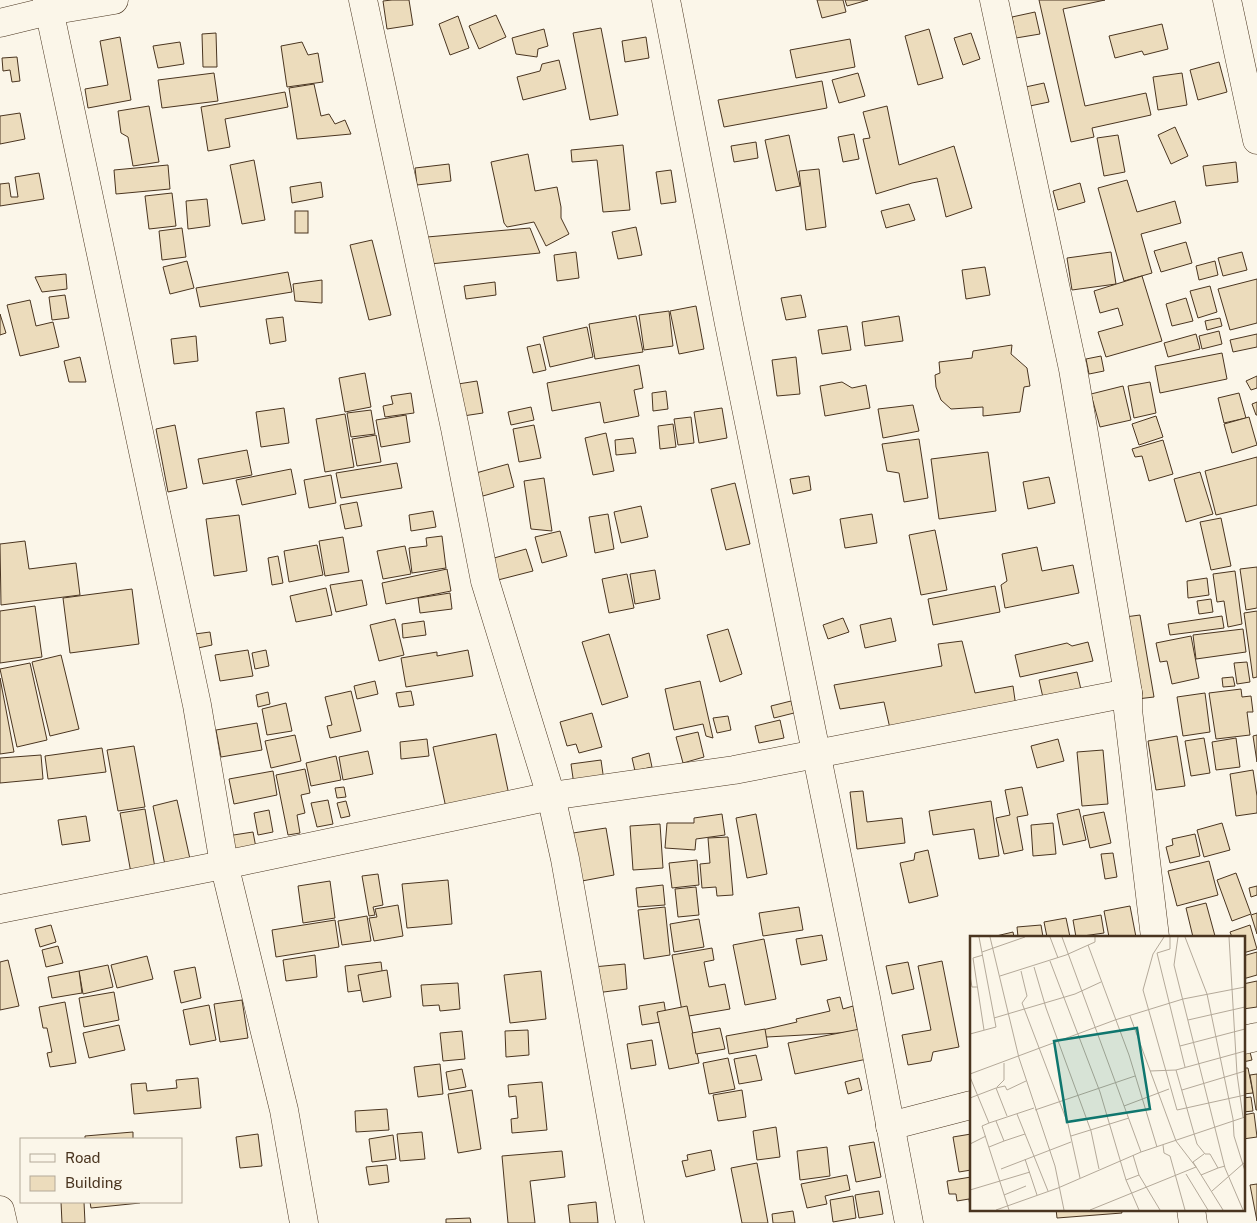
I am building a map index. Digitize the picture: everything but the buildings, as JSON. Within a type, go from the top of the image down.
[{"type":"street","points":[[0,23],[48,5],[114,0]]},
{"type":"street","points":[[363,0],[453,418],[485,581],[551,796],[565,859],[630,1223]]},
{"type":"street","points":[[666,0],[909,1223]]},
{"type":"street","points":[[994,0],[1074,369],[1128,693],[1128,710],[1155,936]]},
{"type":"street","points":[[1227,0],[1257,140]]},
{"type":"street","points":[[48,5],[198,705],[224,864],[284,1110],[304,1223]]},
{"type":"street","points":[[0,909],[551,796],[734,770],[1128,693]]},
{"type":"street","points":[[1244,1040],[1257,1037]]},
{"type":"street","points":[[890,1126],[970,1105]]},
{"type":"street","points":[[0,1210],[3,1223]]},
{"type":"street","points":[[1191,1210],[1193,1223]]}]
